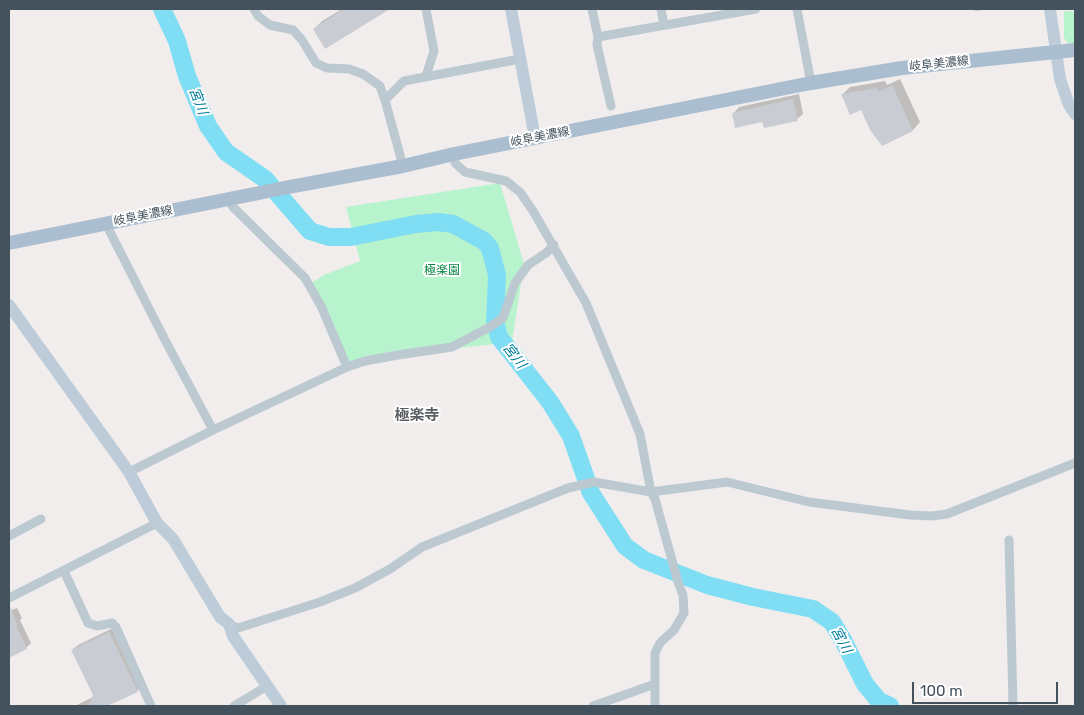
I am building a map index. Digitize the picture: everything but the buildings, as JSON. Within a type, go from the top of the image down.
[{"type":"main road","name":"岐阜美濃線","points":[[9,243],[403,166],[454,154],[811,83],[902,68],[1075,50]]},
{"type":"street","points":[[254,9],[258,16],[270,24],[293,30],[302,40],[316,63],[327,68],[349,69],[363,74],[380,86],[403,166]]},
{"type":"street","points":[[426,9],[434,51],[426,76]]},
{"type":"street","points":[[511,9],[535,138]]},
{"type":"street","points":[[592,9],[598,37],[597,45],[610,106]]},
{"type":"street","points":[[660,9],[664,25]]},
{"type":"street","points":[[598,37],[729,11],[756,9]]},
{"type":"street","points":[[797,9],[811,83]]},
{"type":"street","points":[[1050,9],[1060,78],[1069,105],[1075,114]]},
{"type":"street","points":[[385,100],[404,81],[520,59]]},
{"type":"street","points":[[454,154],[455,163],[465,172],[506,181],[520,192],[554,245],[586,303],[640,434],[651,492],[655,499],[683,595],[684,614],[674,630],[660,643],[655,653],[655,706]]},
{"type":"street","points":[[228,199],[233,207],[305,278],[321,306],[347,367]]},
{"type":"street","points":[[106,224],[213,430]]},
{"type":"street","points":[[129,472],[347,367],[365,361],[406,353],[452,347],[488,328],[503,318],[515,283],[528,266],[554,245]]},
{"type":"street","points":[[11,313],[129,472],[157,523],[173,539],[220,617],[238,628],[355,588],[390,569],[422,547],[568,488],[594,482],[651,492],[727,482],[809,502],[932,516],[947,514],[1075,463]]},
{"type":"street","points":[[9,536],[41,519]]},
{"type":"street","points":[[9,598],[157,523]]},
{"type":"street","points":[[1008,540],[1013,706]]},
{"type":"street","points":[[64,571],[88,623],[97,626],[112,623],[116,627],[151,706]]},
{"type":"street","points":[[229,624],[233,636],[281,706]]},
{"type":"street","points":[[593,706],[655,684]]},
{"type":"street","points":[[234,706],[267,686]]},
{"type":"green space","points":[[1064,11],[1075,12],[1075,52],[1064,38]]},
{"type":"green space","name":"極楽園","points":[[500,183],[524,264],[512,342],[398,355],[347,367],[308,285],[324,275],[360,261],[346,207]]},
{"type":"waterway","name":"宮川","points":[[162,9],[177,41],[187,76],[208,126],[226,152],[265,179],[310,231],[329,237],[351,237],[416,224],[438,222],[453,224],[484,241],[490,248],[497,275],[495,322],[499,337],[550,402],[571,436],[591,493],[625,546],[644,560],[707,585],[753,597],[813,609],[832,622],[865,684],[879,701],[890,706]]},
{"type":"district","name":"極楽寺","points":[[417,416]]}]
